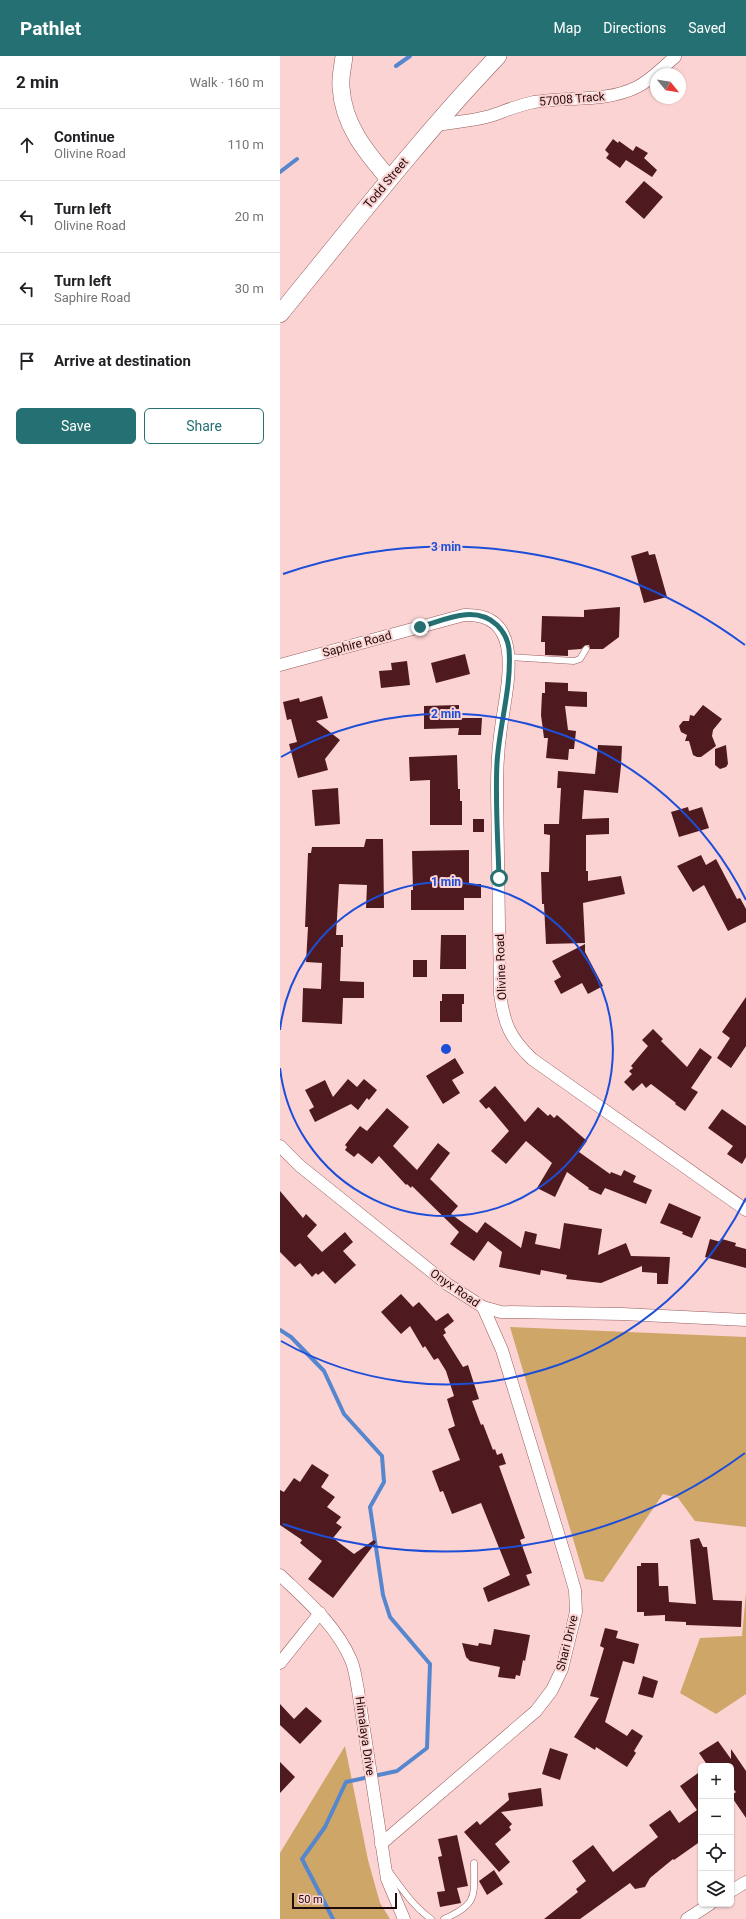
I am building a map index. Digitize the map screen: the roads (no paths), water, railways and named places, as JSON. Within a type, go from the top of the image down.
[{"type":"street","points":[[344,56],[341,87],[348,122],[363,148],[389,179]]},
{"type":"street","name":"Todd Street","points":[[280,314],[389,179],[498,56]]},
{"type":"street","name":"57008 Track","points":[[436,125],[489,116],[532,103],[553,99],[594,98],[621,94],[638,87],[655,75],[675,56]]},
{"type":"street","name":"Saphire Road","points":[[280,665],[464,615],[482,616]]},
{"type":"street","name":"Olivine Road","points":[[482,616],[490,620],[502,632],[506,640],[509,657],[497,763],[497,789],[500,994],[503,1016],[510,1033],[519,1047],[532,1059],[746,1210]]},
{"type":"street","name":"Onyx Road","points":[[280,1146],[300,1166],[447,1284],[483,1307],[501,1312],[622,1314],[746,1320]]},
{"type":"street","name":"Shari Drive","points":[[381,1844],[536,1711],[552,1690],[562,1669],[576,1612],[575,1590],[502,1350],[483,1307]]},
{"type":"street","name":"Himalaya Drive","points":[[280,1575],[320,1614],[341,1640],[352,1661],[358,1690],[387,1879],[404,1919]]},
{"type":"street","points":[[280,1663],[320,1614]]},
{"type":"street","points":[[734,1889],[746,1882]]},
{"type":"street","points":[[687,1919],[705,1907]]},
{"type":"lane","points":[[509,657],[574,661],[580,658],[586,649]]},
{"type":"lane","points":[[444,1919],[457,1913],[471,1901],[474,1894],[474,1863]]},
{"type":"lane","points":[[385,1866],[411,1902],[431,1919]]},
{"type":"waterway","points":[[396,66],[410,56]]},
{"type":"waterway","points":[[280,172],[297,159]]},
{"type":"waterway","points":[[280,1330],[291,1337],[324,1371],[344,1414],[382,1456],[384,1482],[370,1507],[383,1595],[390,1617],[430,1664],[427,1748],[397,1771],[346,1782],[325,1827],[302,1859],[333,1919]]}]
